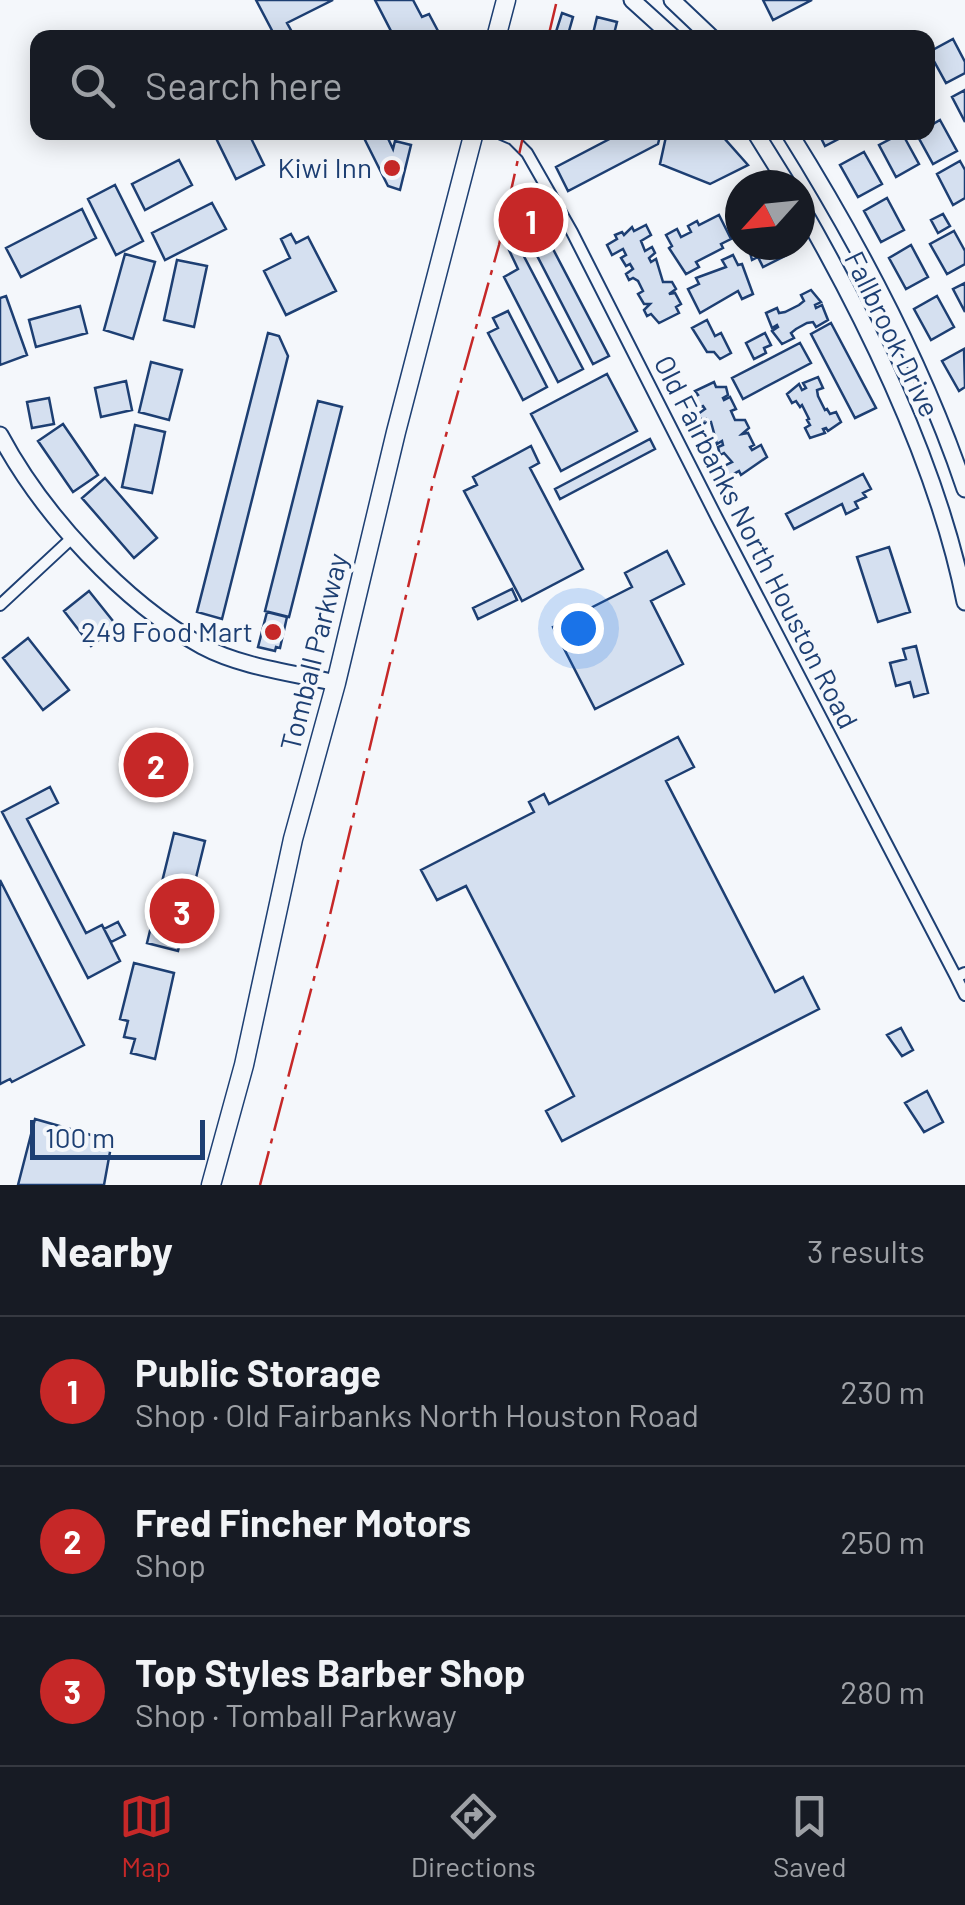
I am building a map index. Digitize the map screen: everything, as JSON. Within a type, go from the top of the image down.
[{"type":"main road","points":[[498,30],[506,0]]},
{"type":"main road","points":[[632,0],[665,30]]},
{"type":"main road","points":[[672,0],[704,30]]},
{"type":"main road","name":"Tomball Parkway","points":[[211,1185],[244,1065],[293,839],[472,140]]},
{"type":"main road","points":[[759,140],[778,170]]},
{"type":"main road","name":"Fallbrook Drive","points":[[794,140],[840,218],[916,366],[948,438],[965,489]]},
{"type":"main road","points":[[815,228],[840,218]]},
{"type":"main road","name":"Fallbrook Drive","points":[[815,230],[893,385],[938,496],[963,574],[965,602]]},
{"type":"main road","points":[[0,435],[40,500],[72,538],[147,606],[204,647],[236,659],[336,683]]},
{"type":"street","name":"Old Fairbanks North Houston Road","points":[[514,140],[527,153],[572,232],[714,512],[960,975],[965,995]]},
{"type":"street","points":[[0,605],[72,538]]},
{"type":"building","points":[[256,0],[333,0],[287,23],[291,30],[272,30]]},
{"type":"building","points":[[375,0],[413,0],[422,17],[429,14],[437,30],[390,30]]},
{"type":"building","points":[[763,0],[812,0],[773,20]]},
{"type":"building","points":[[562,13],[573,17],[569,30],[557,30]]},
{"type":"building","points":[[597,17],[617,22],[615,30],[594,30]]},
{"type":"building","points":[[953,39],[965,62],[965,73],[946,83],[935,63],[935,49]]},
{"type":"building","points":[[965,90],[965,122],[952,97]]},
{"type":"building","points":[[940,120],[957,151],[933,164],[920,140],[935,140],[935,123]]},
{"type":"building","points":[[217,140],[252,140],[264,165],[236,179]]},
{"type":"building","name":"Kiwi Inn","points":[[365,140],[389,140],[393,149],[395,141],[411,145],[400,190],[388,186]]},
{"type":"building","points":[[608,140],[659,140],[658,144],[568,191],[556,167]]},
{"type":"building","points":[[665,140],[726,140],[748,165],[725,170],[725,176],[710,184],[660,164]]},
{"type":"building","points":[[889,140],[906,140],[919,164],[896,177],[879,145]]},
{"type":"building","points":[[864,152],[882,184],[858,197],[840,165]]},
{"type":"building","points":[[179,160],[192,185],[145,210],[132,184]]},
{"type":"building","points":[[960,161],[965,170],[965,198],[953,205],[937,174]]},
{"type":"building","points":[[115,185],[143,241],[116,255],[88,199]]},
{"type":"building","points":[[887,198],[904,230],[881,242],[864,211]]},
{"type":"building","points":[[212,203],[226,229],[165,260],[152,233]]},
{"type":"building","points":[[531,207],[609,356],[593,364],[516,215]]},
{"type":"building","points":[[82,209],[96,238],[21,277],[6,248]]},
{"type":"building","points":[[943,214],[950,226],[938,233],[931,220]]},
{"type":"building","points":[[719,215],[725,227],[725,242],[721,244],[723,248],[696,262],[699,267],[686,274],[669,248],[672,246],[666,235],[677,229],[681,237],[691,232],[688,226],[697,221],[699,225]]},
{"type":"building","points":[[646,225],[651,235],[641,241],[645,251],[652,247],[655,253],[649,258],[651,262],[656,259],[663,282],[672,282],[676,289],[669,294],[675,293],[681,304],[676,307],[679,313],[659,323],[644,310],[650,304],[644,304],[638,294],[643,291],[638,281],[629,280],[626,274],[633,269],[621,258],[626,255],[623,249],[612,255],[607,245],[617,239],[615,235]]},
{"type":"building","points":[[954,231],[965,251],[965,264],[947,274],[930,244]]},
{"type":"building","points":[[291,234],[296,243],[308,237],[336,291],[286,315],[264,271],[290,258],[281,239]]},
{"type":"building","points":[[518,245],[583,369],[558,382],[504,277],[518,269],[509,250]]},
{"type":"building","points":[[911,245],[928,277],[906,289],[889,258]]},
{"type":"building","points":[[125,254],[155,262],[133,339],[104,330]]},
{"type":"building","points":[[177,260],[207,266],[194,327],[164,320]]},
{"type":"building","points":[[722,260],[742,264],[753,294],[742,299],[738,291],[700,313],[688,289],[699,284],[696,278],[726,267]]},
{"type":"building","points":[[965,283],[965,312],[953,289]]},
{"type":"building","points":[[811,290],[821,302],[816,308],[822,305],[828,320],[816,327],[813,322],[807,323],[791,333],[794,338],[782,344],[772,331],[777,325],[772,328],[766,313],[777,308],[779,313],[785,312],[799,305],[804,301],[801,295]]},
{"type":"building","points":[[6,296],[27,355],[0,365],[0,298]]},
{"type":"building","points":[[937,296],[954,327],[931,340],[914,309]]},
{"type":"building","points":[[80,306],[87,333],[36,347],[29,320]]},
{"type":"building","points":[[508,311],[547,387],[523,400],[488,333],[498,328],[493,318]]},
{"type":"building","points":[[707,320],[715,336],[721,333],[731,353],[720,359],[714,352],[707,352],[692,328]]},
{"type":"building","points":[[831,323],[876,408],[855,418],[811,334]]},
{"type":"building","points":[[268,333],[279,336],[288,356],[222,619],[197,612]]},
{"type":"building","points":[[765,333],[771,345],[754,359],[746,343]]},
{"type":"building","points":[[800,343],[811,363],[743,399],[732,378]]},
{"type":"building","points":[[964,349],[965,387],[959,391],[942,361]]},
{"type":"building","points":[[151,362],[182,370],[169,420],[139,412]]},
{"type":"building","points":[[607,374],[637,431],[561,471],[531,414]]},
{"type":"building","points":[[818,377],[823,388],[817,390],[818,396],[825,410],[830,414],[836,412],[841,422],[810,438],[805,428],[810,425],[809,419],[802,405],[792,403],[787,394],[799,384],[802,390],[806,388],[803,383]]},
{"type":"building","points":[[126,381],[132,410],[101,417],[95,388]]},
{"type":"building","points":[[714,382],[716,387],[726,387],[728,395],[723,398],[730,397],[736,409],[731,411],[735,420],[745,420],[749,428],[742,434],[748,433],[754,445],[752,450],[761,445],[767,457],[741,475],[739,471],[728,477],[722,467],[732,462],[724,453],[720,455],[718,447],[723,445],[722,441],[717,444],[711,422],[702,421],[698,414],[705,409],[698,408],[693,398],[698,395],[695,391]]},
{"type":"building","points":[[49,398],[54,424],[32,428],[27,402]]},
{"type":"building","points":[[318,401],[342,407],[289,617],[265,611]]},
{"type":"building","points":[[63,424],[98,475],[73,492],[38,441]]},
{"type":"building","points":[[135,425],[165,432],[152,493],[122,487]]},
{"type":"building","points":[[650,439],[655,449],[560,499],[555,489]]},
{"type":"building","points":[[531,446],[539,463],[530,468],[583,569],[522,601],[464,491],[477,485],[473,477]]},
{"type":"building","points":[[863,474],[871,489],[863,493],[866,497],[855,502],[858,508],[846,514],[842,504],[794,529],[786,514]]},
{"type":"building","points":[[105,478],[157,538],[134,558],[82,498]]},
{"type":"building","points":[[889,547],[910,612],[878,622],[857,557]]},
{"type":"building","points":[[667,551],[684,584],[651,601],[683,664],[595,709],[553,627],[632,587],[625,573]]},
{"type":"building","points":[[512,589],[517,600],[478,619],[473,608]]},
{"type":"building","points":[[89,591],[117,626],[91,646],[64,611]]},
{"type":"building","name":"249 Food Mart","points":[[267,612],[287,617],[280,648],[275,651],[258,647]]},
{"type":"building","points":[[28,638],[69,690],[43,710],[3,658]]},
{"type":"building","points":[[916,646],[928,693],[914,697],[910,682],[896,686],[890,663],[906,659],[903,649]]},
{"type":"building","points":[[678,737],[694,767],[666,781],[775,992],[803,977],[819,1009],[562,1141],[546,1111],[574,1096],[466,886],[437,900],[421,870],[534,812],[529,802],[544,794],[549,804]]},
{"type":"building","points":[[148,740],[183,749],[176,776],[169,774],[166,787],[130,778],[136,754],[144,756]]},
{"type":"building","points":[[50,787],[58,803],[27,819],[86,933],[102,925],[120,961],[88,978],[2,812]]},
{"type":"building","points":[[174,833],[205,841],[178,951],[147,943]]},
{"type":"building","points":[[0,880],[84,1045],[12,1082],[10,1079],[0,1084]]},
{"type":"building","points":[[118,922],[125,935],[111,942],[104,929]]},
{"type":"building","points":[[134,963],[174,973],[155,1059],[131,1053],[135,1039],[124,1037],[128,1021],[120,1019]]},
{"type":"building","points":[[901,1028],[913,1050],[902,1056],[887,1035]]},
{"type":"building","points":[[927,1091],[943,1122],[924,1132],[905,1103]]},
{"type":"building","points":[[35,1119],[112,1141],[104,1185],[18,1185]]},
{"type":"power","points":[[550,30],[557,0]]},
{"type":"power","points":[[260,1185],[324,940],[434,478],[499,245],[522,140]]},
{"type":"place","name":"Kiwi Inn","points":[[392,168]]},
{"type":"place","name":"Public Storage","points":[[531,220]]},
{"type":"place","name":"249 Food Mart","points":[[273,632]]},
{"type":"place","name":"Fred Fincher Motors","points":[[156,765]]},
{"type":"place","name":"Top Styles Barber Shop","points":[[182,911]]}]
